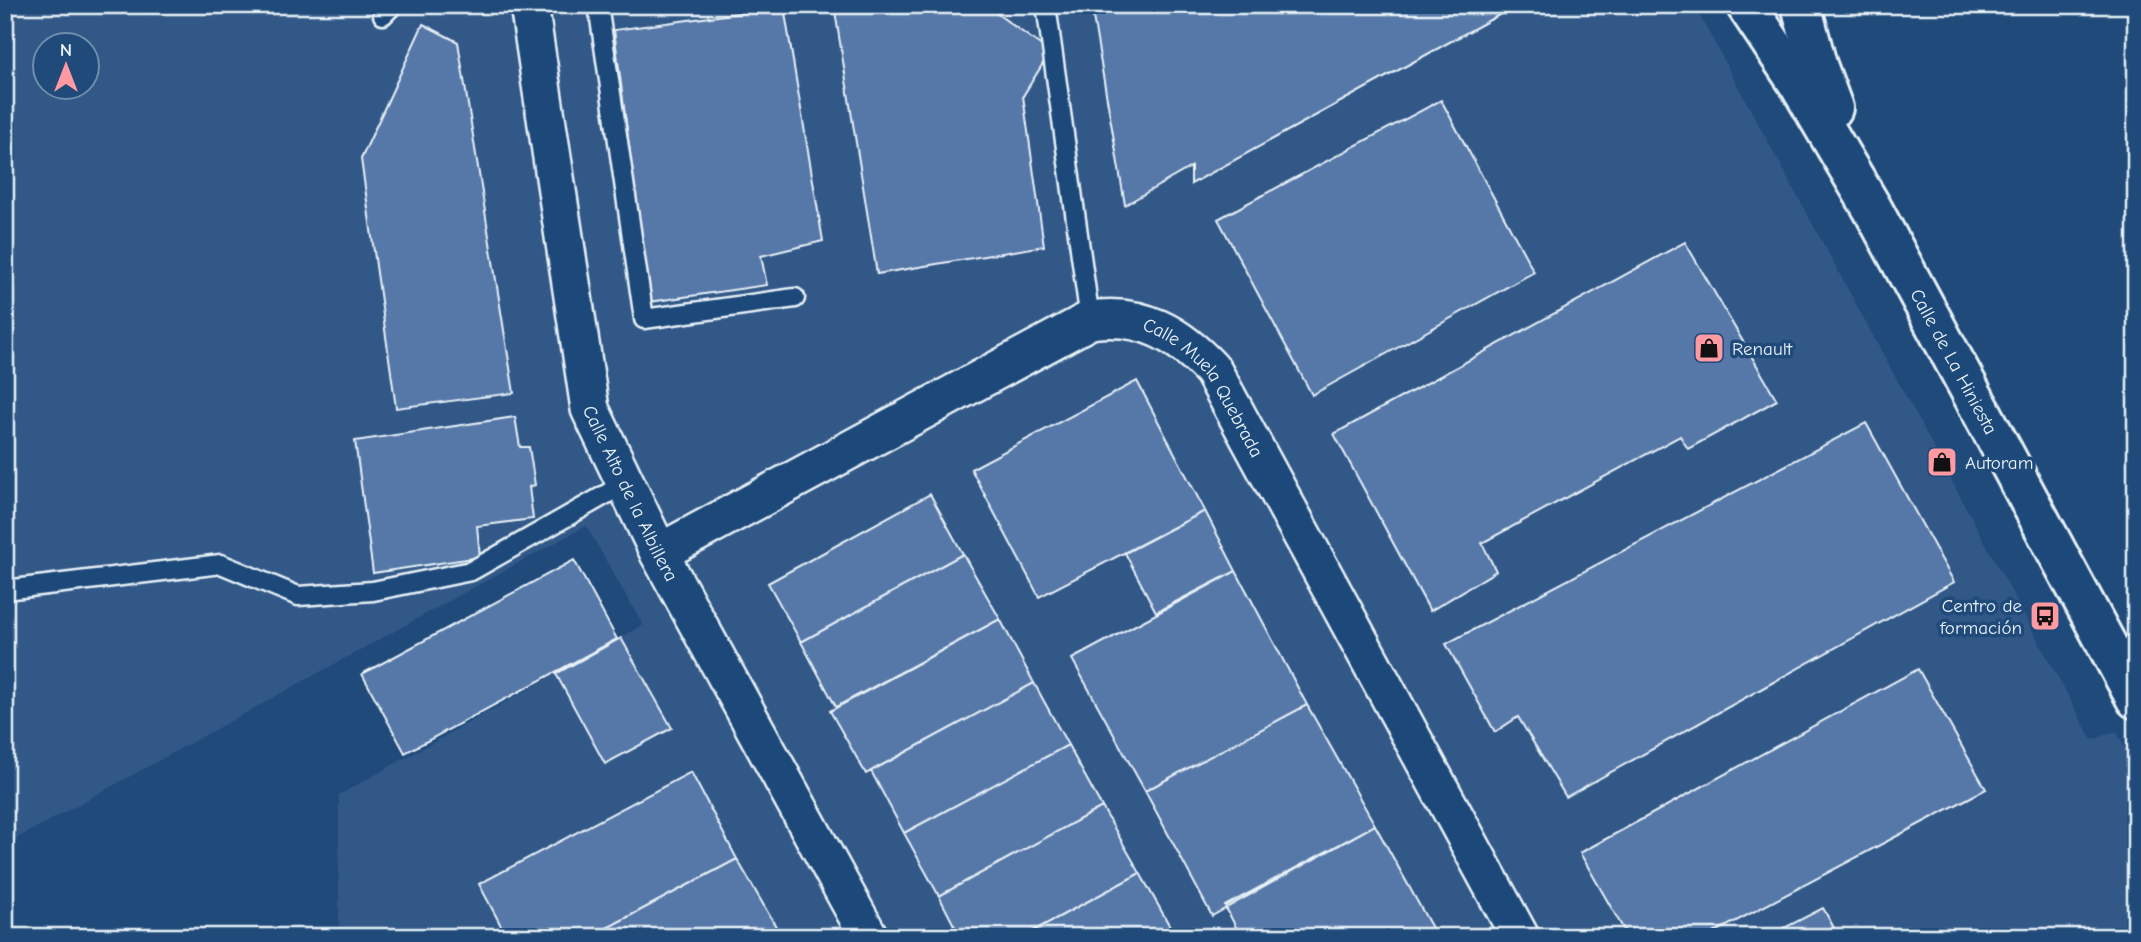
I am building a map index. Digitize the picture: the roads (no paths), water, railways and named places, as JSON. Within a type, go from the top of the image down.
[{"type":"street","name":"Calle Alto de la Albillera","points":[[529,5],[590,409],[659,553],[869,937]]},
{"type":"street","name":"Calle de La Hiniesta","points":[[1746,5],[1800,86],[1872,208],[2136,699]]},
{"type":"street","name":"Calle de La Hiniesta","points":[[1801,5],[1817,65],[1872,208]]},
{"type":"street","name":"Calle Muela Quebrada","points":[[659,553],[1090,320],[1116,316],[1148,324],[1189,344],[1213,371],[1520,937]]},
{"type":"lane","points":[[598,5],[644,318],[795,298]]},
{"type":"lane","points":[[1046,5],[1090,320]]},
{"type":"lane","points":[[5,590],[221,564],[299,596],[373,591],[471,571],[626,483]]},
{"type":"place","name":"Renault","points":[[1709,348]]},
{"type":"place","name":"Autoram","points":[[1942,462]]},
{"type":"place","name":"Centro de formación","points":[[2045,616]]}]
